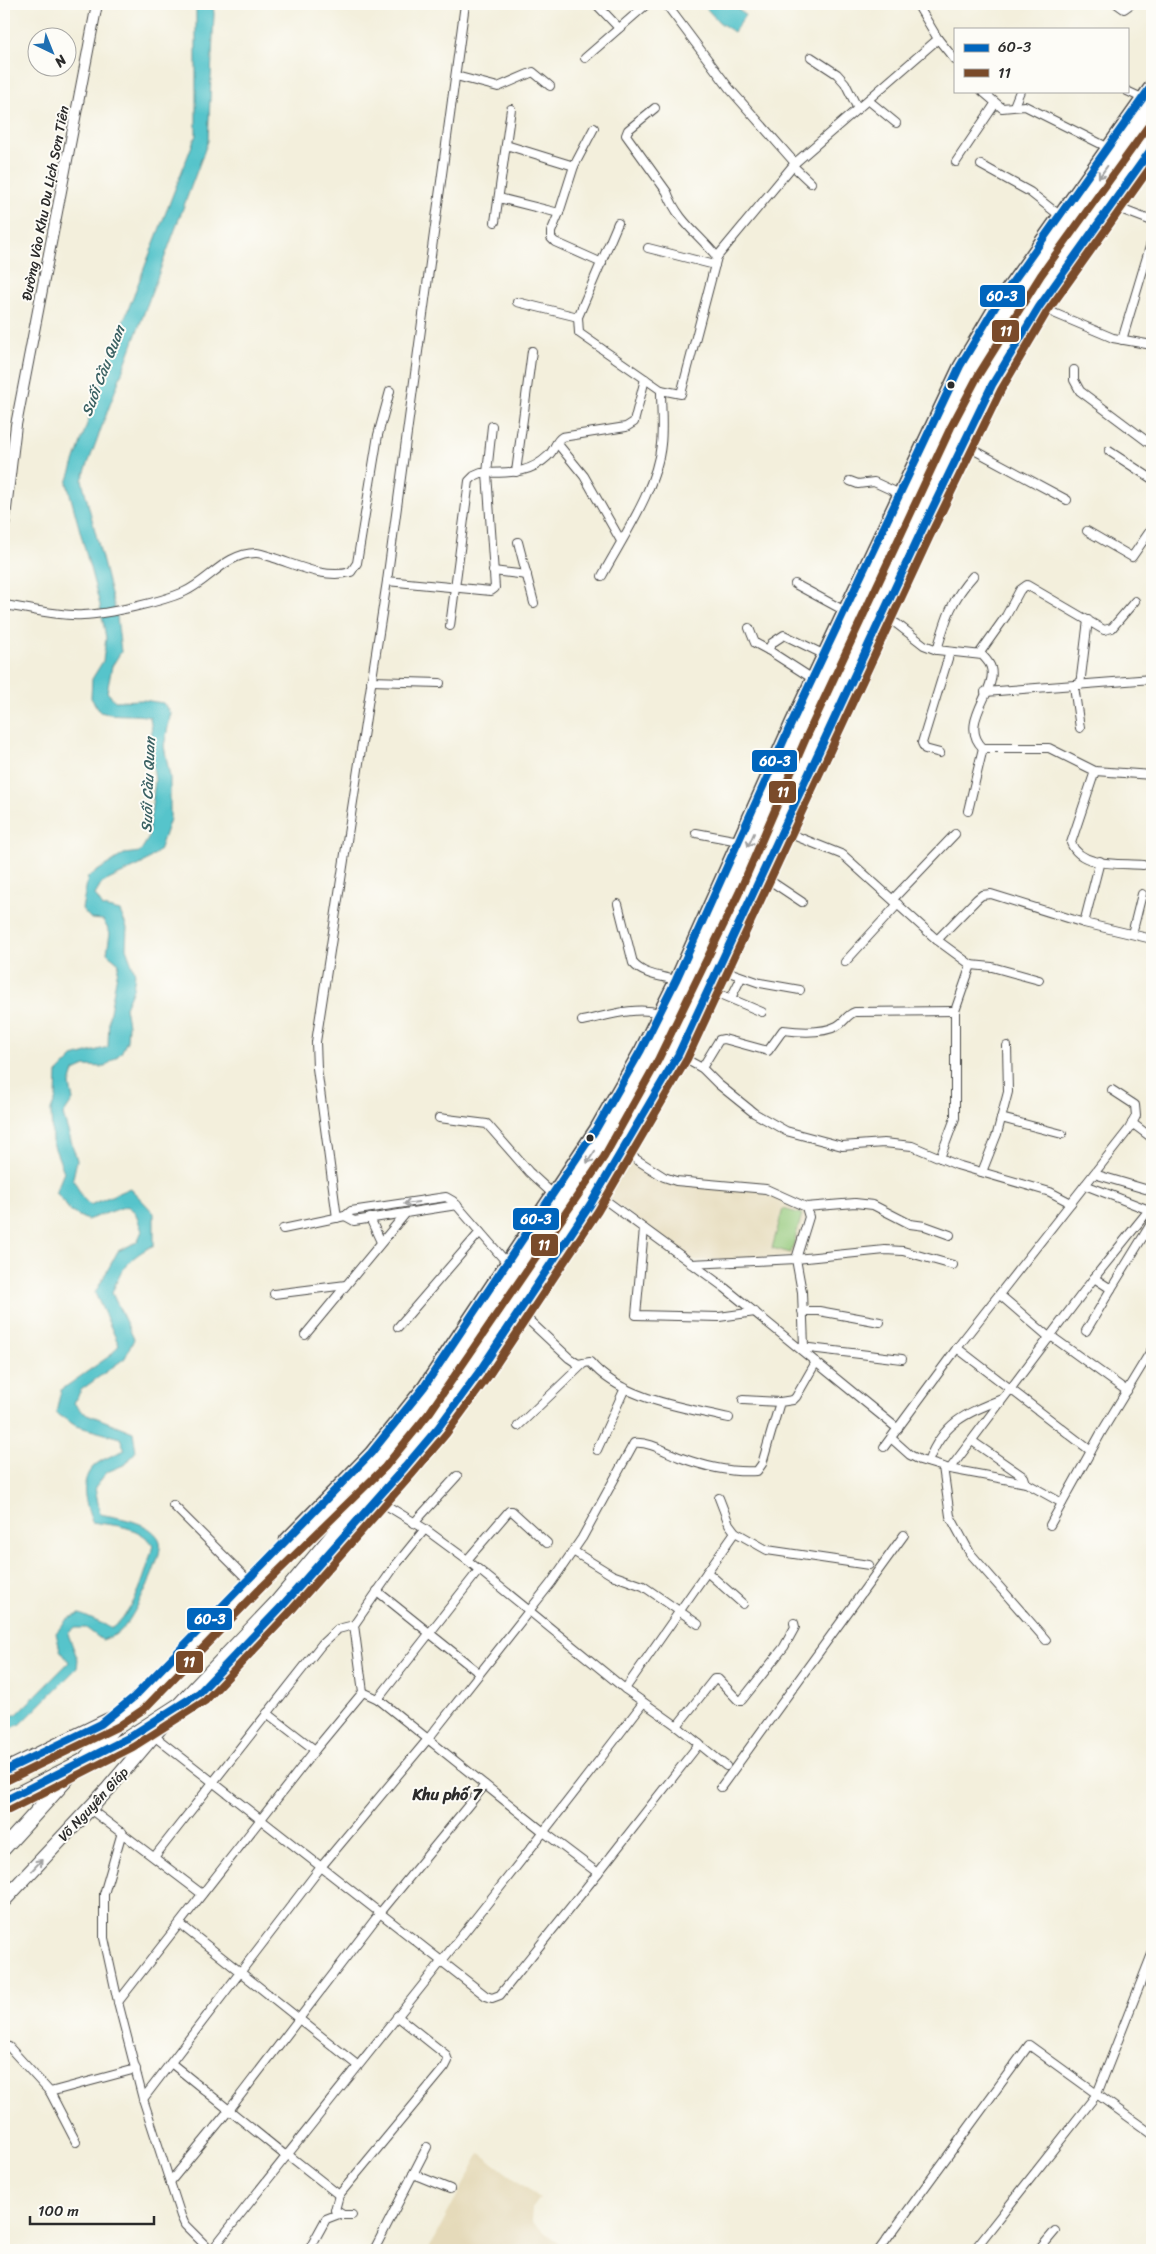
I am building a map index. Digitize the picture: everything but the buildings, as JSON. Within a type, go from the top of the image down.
[{"type":"highway","points":[[4,1772],[179,1705],[277,1602],[431,1418],[670,1048],[799,785],[879,613],[928,491],[959,442],[989,374],[1034,305],[1122,158],[1147,101]]},
{"type":"highway","points":[[4,1848],[138,1701],[255,1580],[378,1460],[422,1406],[558,1198],[583,1183],[616,1104],[645,1053],[730,889],[759,809],[782,757],[849,613],[970,369],[1045,244],[1122,158],[1152,130]]},
{"type":"highway","points":[[138,1701],[146,1686]]},
{"type":"highway","name":"Võ Nguyên Giáp","points":[[4,1900],[90,1809],[179,1705]]},
{"type":"highway","points":[[110,1733],[136,1757]]},
{"type":"highway","points":[[4,1801],[87,1759]]},
{"type":"main road","points":[[1147,101],[1152,85]]},
{"type":"main road","points":[[782,757],[813,679],[849,613],[898,493],[960,366],[997,304],[1045,244],[1059,215],[1122,158],[1152,148]]},
{"type":"main road","points":[[1034,305],[1110,205],[1122,158]]},
{"type":"main road","points":[[179,1705],[205,1686],[282,1606],[438,1428],[520,1312],[583,1183],[623,1151],[678,1055],[764,876],[783,831],[799,785]]},
{"type":"main road","points":[[645,1053],[660,1013],[739,840],[759,809]]},
{"type":"main road","points":[[110,1733],[146,1686],[371,1453],[424,1387],[508,1264],[558,1198]]},
{"type":"street","name":"Đường Vào Khu Du Lịch Sơn Tiên","points":[[4,526],[16,425],[97,4]]},
{"type":"street","points":[[341,1217],[317,1068],[316,1042],[387,581],[466,4]]},
{"type":"street","points":[[596,4],[620,28]]},
{"type":"street","points":[[585,58],[647,4]]},
{"type":"street","points":[[666,4],[729,88],[794,165],[812,183]]},
{"type":"street","points":[[917,4],[938,39],[954,59]]},
{"type":"street","points":[[1117,4],[1124,9],[1131,4]]},
{"type":"street","points":[[618,223],[578,317],[579,333],[661,390],[678,394],[684,392],[716,261],[794,165],[938,39]]},
{"type":"street","points":[[812,57],[845,83],[858,108]]},
{"type":"street","points":[[456,76],[498,87],[533,72],[550,86]]},
{"type":"street","points":[[983,92],[1002,108],[1026,106],[1122,158]]},
{"type":"street","points":[[1014,106],[1020,92]]},
{"type":"street","points":[[1128,92],[1147,101]]},
{"type":"street","points":[[868,100],[896,123]]},
{"type":"street","points":[[956,162],[995,104]]},
{"type":"street","points":[[656,108],[628,130],[626,135],[667,192],[686,226],[707,243],[716,261]]},
{"type":"street","points":[[495,222],[511,109]]},
{"type":"street","points":[[594,128],[574,166],[551,232],[551,238],[555,242],[602,263]]},
{"type":"street","points":[[506,145],[574,166]]},
{"type":"street","points":[[981,165],[1030,192],[1059,215]]},
{"type":"street","points":[[499,198],[559,213]]},
{"type":"street","points":[[1110,205],[1152,220]]},
{"type":"street","points":[[1122,340],[1152,240]]},
{"type":"street","points":[[648,248],[716,261]]},
{"type":"street","points":[[517,302],[578,317]]},
{"type":"street","points":[[1034,305],[1096,332],[1122,340],[1152,345]]},
{"type":"street","points":[[516,472],[532,351]]},
{"type":"street","points":[[1074,370],[1074,380],[1080,391],[1152,445]]},
{"type":"street","points":[[450,626],[469,481],[474,476],[487,473],[525,471],[541,463],[553,452],[556,443],[562,437],[626,427],[634,422],[646,379]]},
{"type":"street","points":[[602,576],[653,476],[661,444],[661,390]]},
{"type":"street","points":[[4,605],[82,615],[115,610],[182,593],[204,582],[221,565],[239,555],[257,552],[323,573],[340,575],[351,572],[357,563],[378,434],[390,391]]},
{"type":"street","points":[[387,581],[491,591],[495,588],[487,473],[492,426]]},
{"type":"street","points":[[959,442],[1067,500]]},
{"type":"street","points":[[556,443],[584,476],[621,541]]},
{"type":"street","points":[[1110,451],[1152,479]]},
{"type":"street","points":[[850,481],[858,484],[874,482],[898,493]]},
{"type":"street","points":[[1086,531],[1132,557],[1152,528]]},
{"type":"street","points":[[518,542],[534,603]]},
{"type":"street","points":[[493,571],[528,575]]},
{"type":"street","points":[[937,650],[947,616],[958,593],[973,576]]},
{"type":"street","points":[[795,584],[849,613]]},
{"type":"street","points":[[979,654],[1006,616],[1020,590],[1027,585],[1104,630],[1110,630],[1135,602]]},
{"type":"street","points":[[879,613],[924,644],[937,650],[979,654],[986,659],[991,667],[992,678],[985,692],[975,727],[976,741],[983,748],[1049,748],[1095,771],[1152,775]]},
{"type":"street","points":[[1080,728],[1077,685],[1088,620]]},
{"type":"street","points":[[749,628],[755,643],[813,679]]},
{"type":"street","points":[[768,650],[772,643],[784,636],[825,655]]},
{"type":"street","points":[[940,753],[925,749],[922,743],[950,652]]},
{"type":"street","points":[[985,692],[1152,679]]},
{"type":"street","points":[[371,681],[440,683]]},
{"type":"street","points":[[968,812],[983,748]]},
{"type":"street","points":[[1095,771],[1071,843],[1079,856],[1100,861],[1143,865]]},
{"type":"street","points":[[783,831],[843,855],[936,940],[971,966],[992,967],[1039,980]]},
{"type":"street","points":[[696,833],[739,840]]},
{"type":"street","points":[[845,962],[955,834]]},
{"type":"street","points":[[1084,922],[1100,861]]},
{"type":"street","points":[[764,876],[802,902]]},
{"type":"street","points":[[936,940],[977,899],[982,895],[991,894],[1084,922],[1152,938]]},
{"type":"street","points":[[1132,934],[1142,894]]},
{"type":"street","points":[[618,904],[633,963],[638,969],[676,980]]},
{"type":"street","points":[[940,1158],[955,1118],[955,1011],[971,966]]},
{"type":"street","points":[[720,969],[741,978],[800,990]]},
{"type":"street","points":[[730,998],[741,978]]},
{"type":"street","points":[[710,990],[762,1012]]},
{"type":"street","points":[[582,1021],[632,1011],[650,1010],[660,1013]]},
{"type":"street","points":[[702,1068],[719,1040],[724,1039],[768,1051],[783,1030],[804,1032],[830,1029],[838,1026],[849,1014],[855,1012],[955,1011]]},
{"type":"street","points":[[982,1172],[1008,1092],[1007,1046]]},
{"type":"street","points":[[678,1055],[702,1068],[718,1084],[754,1113],[786,1131],[842,1146],[884,1143],[912,1146],[940,1158],[1050,1192],[1071,1203]]},
{"type":"street","points":[[884,1447],[957,1348],[1132,1123],[1136,1116],[1135,1106],[1112,1090]]},
{"type":"street","points":[[439,1118],[488,1124],[529,1172],[558,1198]]},
{"type":"street","points":[[1001,1118],[1062,1134]]},
{"type":"street","points":[[1132,1123],[1152,1138]]},
{"type":"street","points":[[623,1151],[664,1177],[676,1181],[766,1189],[806,1207],[855,1203],[873,1205],[910,1224],[925,1226],[950,1235]]},
{"type":"street","points":[[1094,1174],[1152,1191]]},
{"type":"street","points":[[583,1183],[801,1347],[816,1362],[898,1429]]},
{"type":"street","points":[[1046,1640],[970,1553],[950,1516],[947,1468],[972,1441],[1094,1278],[1151,1210],[1085,1185]]},
{"type":"street","points":[[283,1229],[341,1217],[351,1211],[446,1198],[457,1205],[508,1264]]},
{"type":"street","points":[[341,1217],[352,1221],[457,1205]]},
{"type":"street","points":[[801,1347],[802,1311],[796,1259],[809,1217],[806,1207]]},
{"type":"street","points":[[305,1335],[406,1213]]},
{"type":"street","points":[[370,1218],[381,1242]]},
{"type":"street","points":[[1086,1331],[1152,1222]]},
{"type":"street","points":[[644,1230],[636,1315],[719,1317],[754,1312]]},
{"type":"street","points":[[398,1327],[480,1232]]},
{"type":"street","points":[[691,1264],[796,1259],[885,1250],[902,1251],[953,1265]]},
{"type":"street","points":[[1094,1278],[1112,1289]]},
{"type":"street","points":[[274,1294],[346,1285]]},
{"type":"street","points":[[1000,1295],[1050,1337],[1127,1391]]},
{"type":"street","points":[[802,1311],[819,1311],[880,1322]]},
{"type":"street","points":[[520,1312],[569,1358],[578,1364],[585,1361],[590,1362],[616,1385],[670,1404],[729,1418]]},
{"type":"street","points":[[801,1347],[902,1359]]},
{"type":"street","points":[[957,1348],[1092,1451]]},
{"type":"street","points":[[1050,1525],[1152,1349]]},
{"type":"street","points":[[518,1426],[585,1361]]},
{"type":"street","points":[[743,1400],[780,1402],[793,1400],[816,1362]]},
{"type":"street","points":[[597,1450],[624,1388]]},
{"type":"street","points":[[928,1462],[935,1443],[954,1421],[1004,1398]]},
{"type":"street","points":[[143,2099],[321,1867],[428,1738],[528,1610],[552,1583],[573,1551],[634,1443],[645,1444],[698,1463],[731,1470],[756,1471],[762,1464],[780,1402]]},
{"type":"street","points":[[891,1438],[910,1455],[928,1462],[947,1468],[1026,1484],[1062,1503]]},
{"type":"street","points":[[972,1441],[1024,1477],[1026,1484]]},
{"type":"street","points":[[414,1523],[457,1476]]},
{"type":"street","points":[[719,1498],[729,1524],[735,1532],[774,1553],[819,1556],[869,1565]]},
{"type":"street","points":[[376,1499],[425,1530],[467,1560],[643,1703],[678,1726],[726,1766]]},
{"type":"street","points":[[172,1505],[248,1579]]},
{"type":"street","points":[[467,1560],[509,1510],[547,1543]]},
{"type":"street","points":[[154,1856],[322,1644],[338,1629],[354,1625],[377,1591],[425,1530]]},
{"type":"street","points":[[625,1688],[735,1532]]},
{"type":"street","points":[[721,1787],[904,1535]]},
{"type":"street","points":[[573,1551],[612,1575],[643,1586],[698,1624]]},
{"type":"street","points":[[378,1699],[479,1570]]},
{"type":"street","points":[[707,1572],[743,1604]]},
{"type":"street","points":[[377,1591],[479,1673]]},
{"type":"street","points":[[678,1726],[714,1679],[718,1679],[738,1700],[742,1700],[784,1647],[795,1627],[794,1623]]},
{"type":"street","points":[[118,2002],[261,1818],[364,1692],[354,1625]]},
{"type":"street","points":[[364,1692],[378,1699],[545,1833],[598,1873]]},
{"type":"street","points":[[122,1832],[104,1894],[104,1938],[143,2099],[170,2182],[186,2225],[211,2250],[442,1959],[545,1833],[643,1703]]},
{"type":"street","points":[[267,1713],[315,1750]]},
{"type":"street","points":[[154,1736],[380,1913],[442,1959],[486,1996],[492,1998],[500,1995],[699,1744]]},
{"type":"street","points":[[170,2182],[230,2109],[380,1913],[485,1784]]},
{"type":"street","points":[[90,1809],[202,1894]]},
{"type":"street","points":[[180,1924],[358,2065]]},
{"type":"street","points":[[974,2250],[1097,2094],[1152,1954]]},
{"type":"street","points":[[339,2214],[335,2210],[339,2195],[448,2061],[446,2056],[397,2016]]},
{"type":"street","points":[[878,2250],[1029,2045],[1152,2134]]},
{"type":"street","points":[[4,2046],[9,2047],[50,2092],[76,2142]]},
{"type":"street","points":[[171,2064],[339,2195]]},
{"type":"street","points":[[50,2092],[136,2069]]},
{"type":"street","points":[[374,2250],[427,2146]]},
{"type":"street","points":[[413,2174],[450,2189]]},
{"type":"street","points":[[309,2250],[326,2219],[339,2214],[352,2215]]},
{"type":"street","points":[[1039,2250],[1055,2231]]},
{"type":"shaded area","points":[[625,1156],[663,1179],[765,1191],[804,1209],[806,1217],[794,1256],[692,1261],[603,1194]]},
{"type":"shaded area","points":[[480,2153],[540,2198],[532,2209],[531,2222],[568,2250],[428,2250]]},
{"type":"green space","points":[[783,1209],[802,1214],[791,1253],[772,1248]]},
{"type":"water","name":"Suối Cầu Quan","points":[[196,4],[213,4],[214,14],[208,141],[82,480],[117,617],[121,652],[112,666],[107,692],[115,701],[143,700],[163,703],[171,713],[164,746],[170,777],[170,819],[159,851],[142,864],[102,883],[95,895],[103,907],[120,911],[127,928],[126,948],[135,973],[133,989],[125,1007],[128,1025],[127,1041],[121,1053],[105,1067],[85,1066],[74,1071],[70,1085],[73,1100],[63,1115],[77,1160],[73,1178],[82,1197],[90,1205],[130,1188],[154,1213],[154,1245],[138,1254],[127,1264],[119,1276],[112,1293],[134,1339],[125,1358],[81,1390],[74,1403],[82,1412],[133,1432],[136,1451],[126,1464],[107,1472],[95,1487],[100,1514],[141,1524],[154,1533],[159,1539],[160,1546],[149,1582],[136,1609],[123,1629],[102,1640],[86,1628],[74,1628],[68,1634],[78,1660],[77,1668],[21,1724],[4,1731],[4,1719],[17,1714],[69,1662],[60,1650],[56,1633],[67,1619],[80,1614],[112,1628],[128,1611],[139,1590],[153,1545],[147,1538],[133,1530],[92,1522],[86,1501],[86,1479],[97,1463],[125,1450],[120,1438],[76,1426],[56,1413],[61,1390],[111,1355],[119,1345],[95,1293],[118,1251],[137,1242],[142,1231],[135,1212],[127,1206],[87,1220],[71,1212],[56,1192],[64,1172],[52,1141],[51,1110],[56,1098],[57,1073],[73,1057],[108,1047],[109,1017],[119,963],[107,953],[110,933],[103,920],[91,919],[82,909],[88,877],[124,854],[140,852],[148,839],[155,780],[151,752],[152,731],[150,717],[100,712],[91,698],[92,679],[103,661],[106,638],[100,605],[67,483],[110,356],[196,135]]},
{"type":"water","points":[[708,4],[731,4],[745,15],[734,32],[719,22],[706,8]]},
{"type":"transit line","name":"60-3","points":[[4,1771],[101,1724],[134,1697],[371,1453],[424,1387],[596,1129],[641,1050],[676,980],[792,722],[960,366],[997,304],[1152,85]]},
{"type":"transit line","name":"11","points":[[8,1780],[119,1726],[144,1709],[262,1587],[385,1467],[430,1412],[604,1157],[658,1060],[739,893],[806,738],[951,427],[979,374],[1041,275],[1152,121]]},
{"type":"transit line","name":"60-3","points":[[4,1801],[128,1738],[199,1693],[282,1606],[405,1467],[438,1428],[479,1372],[590,1205],[678,1055],[920,534],[992,385],[1039,307],[1152,148]]},
{"type":"transit line","name":"11","points":[[9,1810],[133,1747],[205,1701],[289,1613],[412,1474],[446,1434],[487,1378],[598,1211],[687,1059],[929,538],[1001,390],[1047,312],[1152,165]]},
{"type":"district","name":"Khu phố 7","points":[[447,1794]]}]
